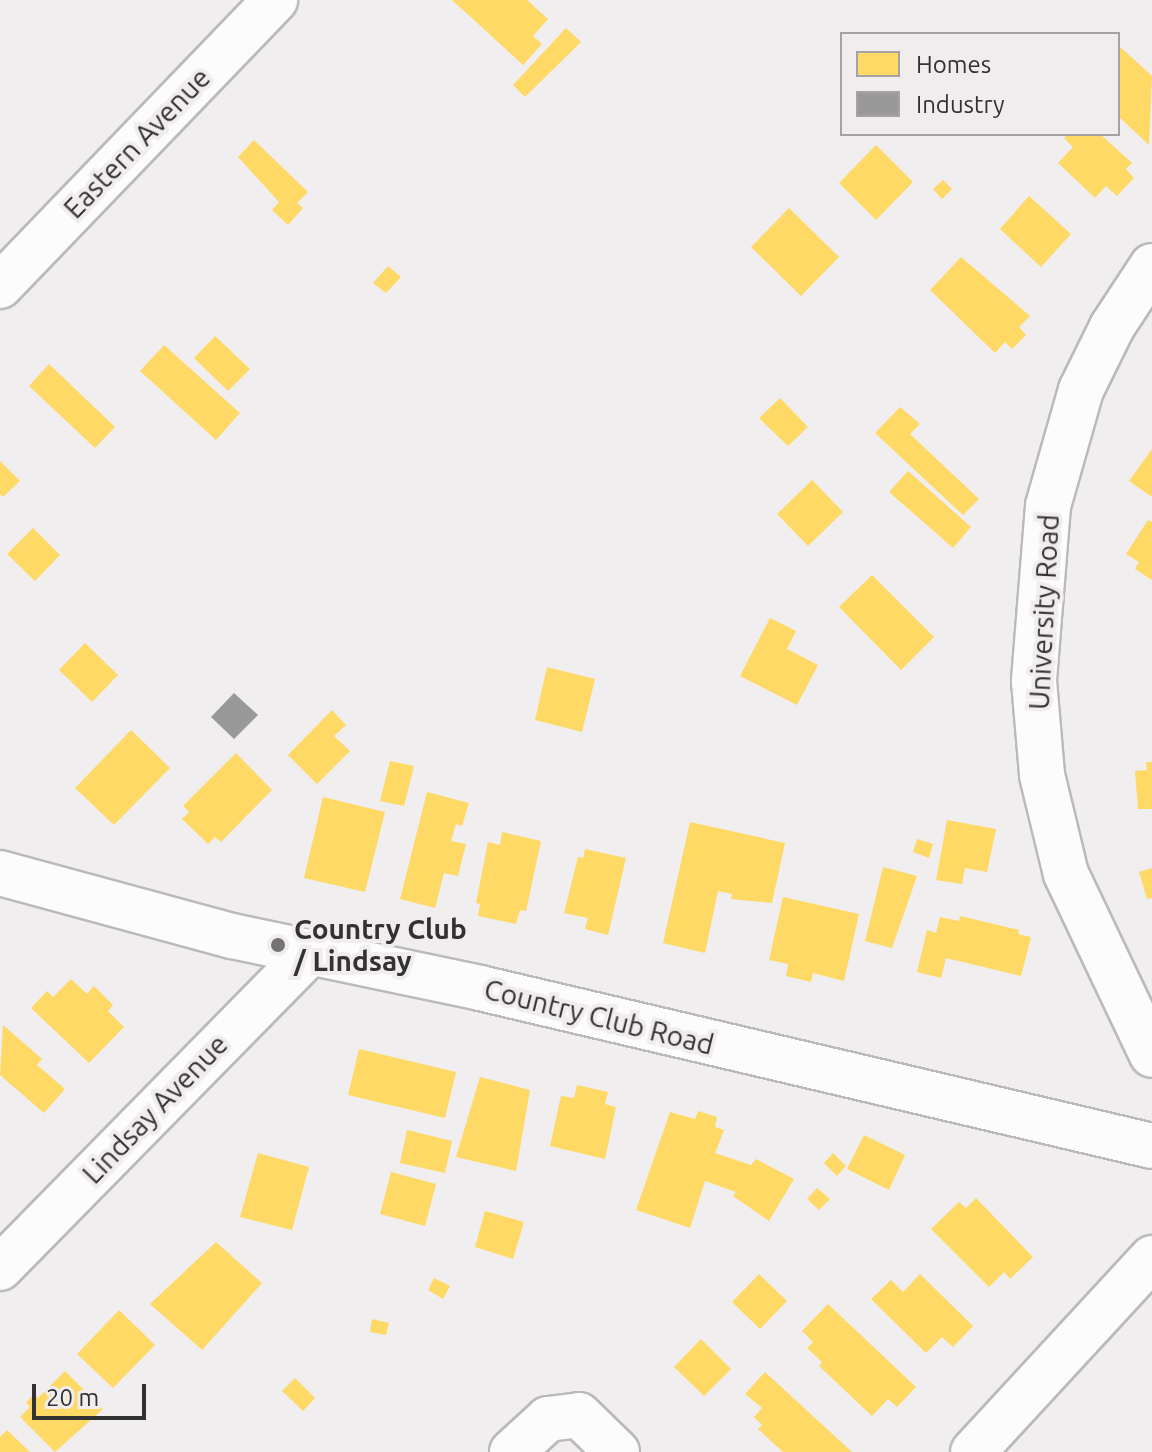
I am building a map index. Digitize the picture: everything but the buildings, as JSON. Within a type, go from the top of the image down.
[{"type":"street","name":"Eastern Avenue","points":[[0,286],[275,0]]},
{"type":"street","name":"University Road","points":[[1152,266],[1112,327],[1081,390],[1048,506],[1034,681],[1042,775],[1066,874],[1152,1055]]},
{"type":"street","name":"Country Club Road","points":[[0,873],[187,924],[1152,1146]]},
{"type":"street","name":"Lindsay Avenue","points":[[0,1268],[311,951]]},
{"type":"street","points":[[973,1452],[1152,1258]]},
{"type":"street","points":[[512,1452],[548,1419],[579,1415],[617,1452]]},
{"type":"place","name":"Country Club / Lindsay","points":[[278,945]]}]
